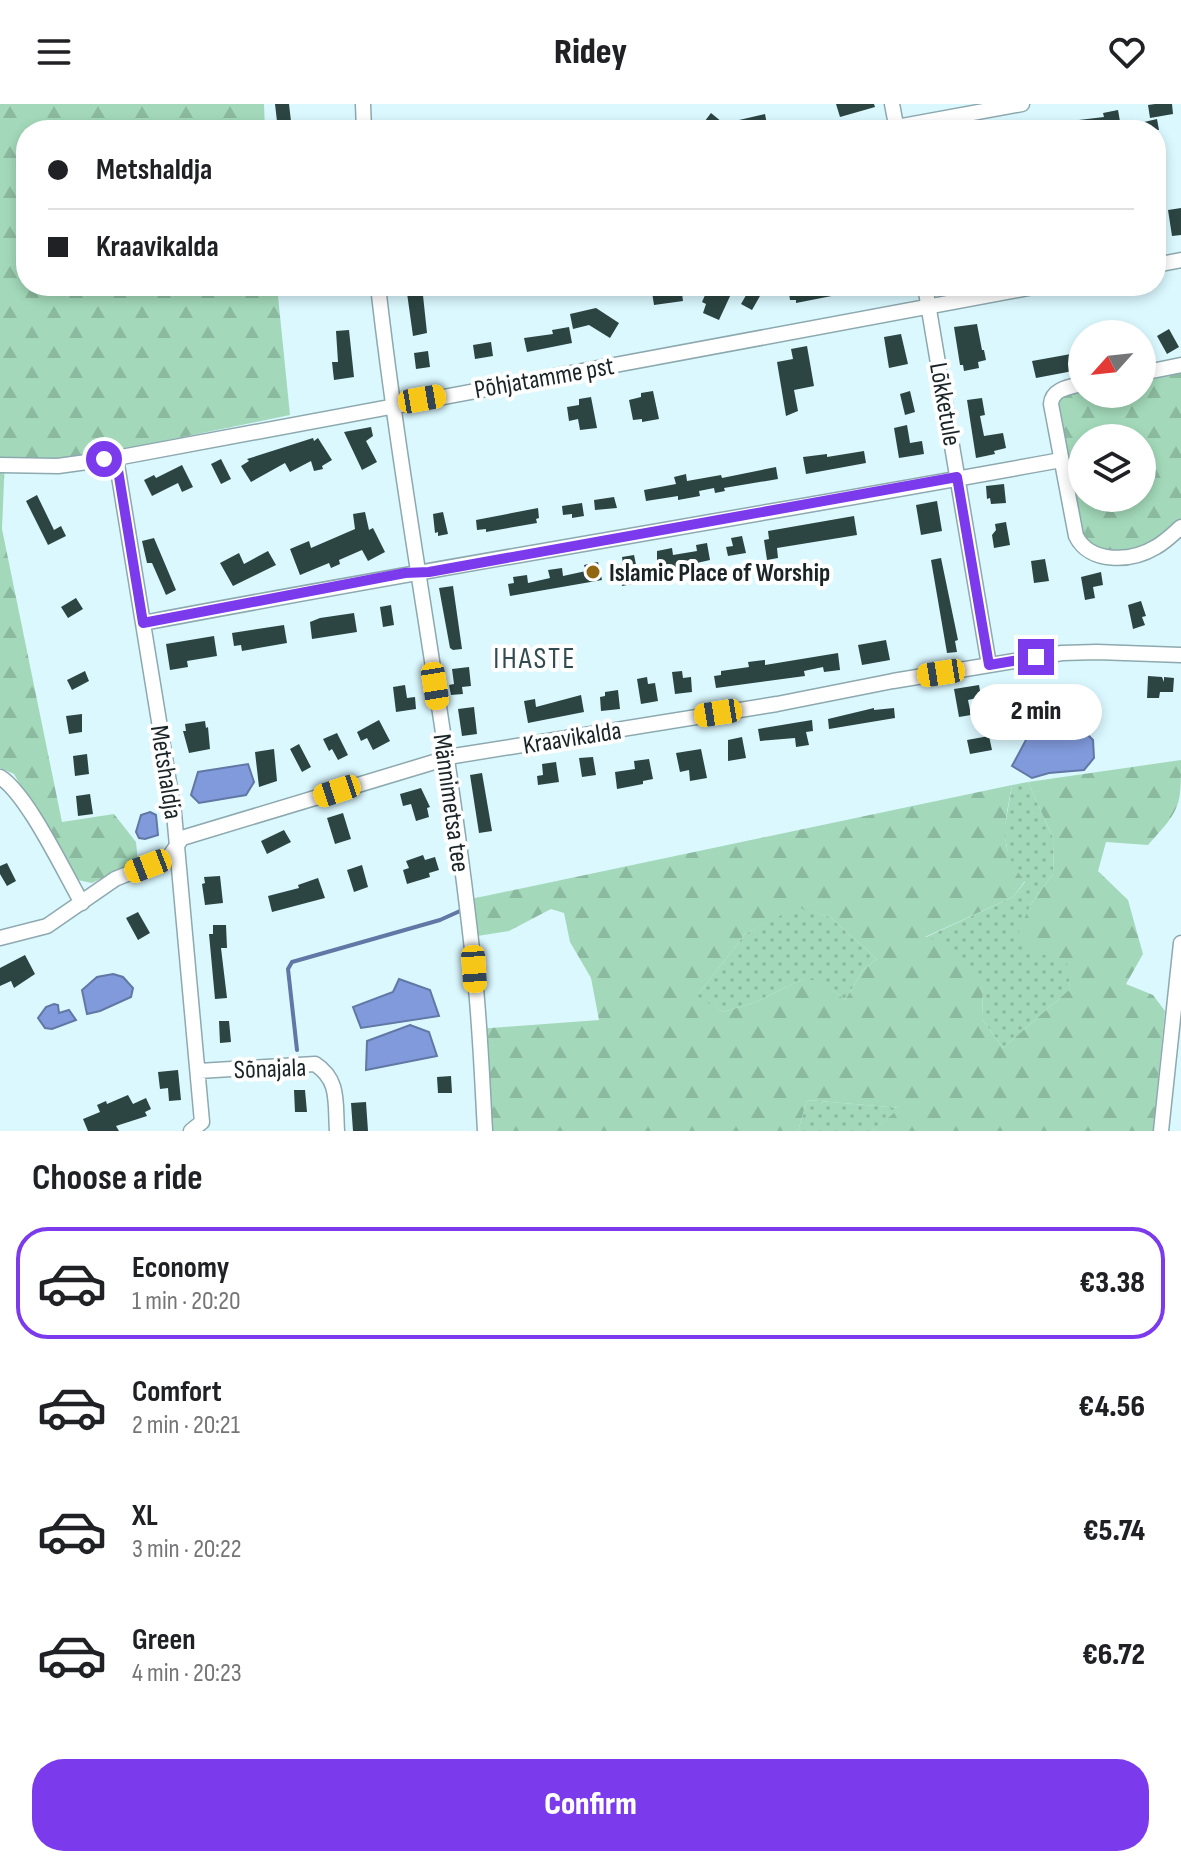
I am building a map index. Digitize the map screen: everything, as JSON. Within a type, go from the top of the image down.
[{"type":"street","points":[[939,120],[1022,104]]},
{"type":"street","name":"Männimetsa tee","points":[[379,296],[392,405],[446,759],[474,969],[485,1131]]},
{"type":"street","name":"Lõkketule","points":[[926,296],[989,665]]},
{"type":"street","name":"Põhjatamme pst","points":[[0,465],[58,466],[116,458],[984,296]]},
{"type":"street","points":[[1156,370],[1181,365]]},
{"type":"street","points":[[1068,387],[1051,397],[1080,544],[1091,553],[1106,557],[1141,553],[1155,548],[1181,527]]},
{"type":"street","name":"Metshaldja","points":[[116,458],[177,845],[202,1122],[191,1131]]},
{"type":"street","points":[[143,623],[1061,460]]},
{"type":"street","name":"Kraavikalda","points":[[0,938],[47,926],[115,879],[169,857],[182,838],[446,759],[1062,653],[1181,655]]},
{"type":"street","points":[[0,777],[25,804],[82,903]]},
{"type":"street","points":[[1161,1131],[1178,999],[1181,943]]},
{"type":"street","name":"Sõnajala","points":[[199,1071],[315,1064],[327,1072],[334,1085],[337,1131]]},
{"type":"green space","points":[[0,104],[264,104],[265,120],[16,120],[16,296],[278,296],[290,415],[95,455],[5,458],[2,529],[62,822],[114,814],[136,842],[138,861],[92,883],[73,879],[14,774],[0,768]]},
{"type":"green space","points":[[1181,369],[1181,524],[1138,551],[1103,555],[1080,539],[1075,512],[1156,512],[1156,424],[1068,424],[1068,476],[1054,403],[1058,395],[1068,392],[1068,408],[1156,408],[1156,373]]},
{"type":"green space","points":[[1181,760],[1179,798],[1173,815],[1148,845],[1106,842],[1098,871],[1128,900],[1143,954],[1126,984],[1153,995],[1165,1011],[1153,1131],[872,1131],[900,1108],[807,1100],[798,1131],[486,1131],[478,1029],[599,1020],[591,978],[570,942],[564,913],[551,909],[509,931],[471,937],[466,900],[1012,785],[1005,836],[1010,858],[1025,881],[1013,897],[925,937],[949,944],[968,964],[983,988],[982,1019],[1003,1048],[1070,989],[1067,963],[1014,944],[1030,905],[1053,874],[1054,840],[1028,782]],"holes":[[[797,907],[830,917],[877,959],[863,970],[845,1000],[819,980],[801,980],[756,1002],[723,1012],[697,996],[745,934]]]},
{"type":"green space","points":[[1028,782],[1054,840],[1053,874],[1030,905],[1068,963],[1070,989],[1003,1048],[982,1019],[983,988],[924,938],[1013,897],[1025,882],[1010,864],[1004,832],[1012,785]]},
{"type":"green space","points":[[797,906],[830,917],[877,959],[863,970],[845,1000],[818,980],[801,980],[756,1002],[723,1012],[696,997],[745,934]]},
{"type":"green space","points":[[807,1100],[901,1108],[872,1131],[798,1131]]},
{"type":"water","points":[[1072,719],[1093,740],[1094,758],[1084,770],[1032,778],[1012,766],[1035,723]]},
{"type":"water","points":[[248,764],[254,782],[246,795],[199,803],[191,795],[198,772]]},
{"type":"water","points":[[150,812],[156,815],[158,835],[139,838],[136,832],[141,815]]},
{"type":"water","points":[[113,974],[123,977],[133,988],[131,997],[87,1014],[82,990],[97,977]]},
{"type":"water","points":[[399,979],[430,990],[439,1016],[361,1028],[353,1007],[393,992]]},
{"type":"water","points":[[58,1005],[59,1013],[69,1010],[76,1020],[52,1029],[45,1028],[38,1018],[46,1007]]},
{"type":"water","points":[[410,1025],[429,1032],[437,1056],[366,1070],[367,1041]]},
{"type":"building","points":[[275,104],[289,104],[291,120],[277,120]]},
{"type":"building","points":[[836,104],[874,104],[875,107],[840,117]]},
{"type":"building","points":[[1172,104],[1173,114],[1150,118],[1148,105]]},
{"type":"building","points":[[1118,110],[1120,120],[1079,120],[1104,117],[1103,113]]},
{"type":"building","points":[[711,113],[720,120],[706,120]]},
{"type":"building","points":[[765,114],[766,120],[739,120]]},
{"type":"building","points":[[1181,208],[1181,235],[1172,236],[1168,210]]},
{"type":"building","points":[[407,296],[423,296],[427,333],[413,336]]},
{"type":"building","points":[[653,296],[682,296],[683,301],[654,305]]},
{"type":"building","points":[[705,296],[730,296],[719,320],[703,313],[706,304],[702,302]]},
{"type":"building","points":[[746,296],[760,296],[752,310],[741,304]]},
{"type":"building","points":[[789,296],[832,296],[796,303],[796,300],[790,300]]},
{"type":"building","points":[[596,308],[619,323],[610,338],[589,325],[573,329],[570,314]]},
{"type":"building","points":[[977,324],[986,360],[978,362],[979,368],[964,371],[963,365],[960,365],[954,327]]},
{"type":"building","points":[[569,327],[572,343],[527,352],[524,338],[553,334],[552,330]]},
{"type":"building","points":[[1169,329],[1179,347],[1167,354],[1157,336]]},
{"type":"building","points":[[349,330],[354,377],[334,380],[332,362],[338,362],[336,331]]},
{"type":"building","points":[[901,334],[908,364],[889,368],[884,337]]},
{"type":"building","points":[[491,342],[493,356],[475,359],[473,345]]},
{"type":"building","points":[[807,346],[814,386],[794,390],[798,411],[786,416],[777,362],[793,359],[791,349]]},
{"type":"building","points":[[428,351],[430,367],[416,369],[414,353]]},
{"type":"building","points":[[1068,355],[1068,372],[1036,378],[1032,361]]},
{"type":"building","points":[[653,391],[659,419],[633,420],[629,400]]},
{"type":"building","points":[[910,391],[915,412],[905,415],[900,394]]},
{"type":"building","points":[[591,397],[597,428],[580,430],[578,419],[569,421],[567,407],[579,405],[579,399]]},
{"type":"building","points":[[982,398],[985,415],[980,416],[984,436],[1003,433],[1006,448],[976,458],[967,400]]},
{"type":"building","points":[[907,425],[910,443],[922,441],[924,454],[899,458],[894,428]]},
{"type":"building","points":[[371,427],[373,436],[366,441],[377,462],[362,470],[344,432]]},
{"type":"building","points":[[313,438],[314,441],[318,438],[332,460],[322,466],[323,469],[314,471],[311,461],[290,472],[285,463],[251,482],[241,466],[249,461],[247,459]]},
{"type":"building","points":[[864,451],[866,463],[806,474],[803,457]]},
{"type":"building","points":[[221,459],[231,479],[221,484],[211,464]]},
{"type":"building","points":[[182,465],[193,487],[182,492],[178,483],[152,496],[144,480],[154,475],[156,478]]},
{"type":"building","points":[[776,467],[778,479],[724,488],[725,491],[715,493],[714,488],[699,491],[700,496],[678,500],[678,496],[646,501],[644,490],[676,484],[674,477],[686,474],[687,481],[721,475],[722,478]]},
{"type":"building","points":[[1004,484],[1006,503],[991,504],[990,498],[987,499],[986,486]]},
{"type":"building","points":[[37,495],[54,530],[61,526],[66,536],[48,545],[26,501]]},
{"type":"building","points":[[614,497],[617,508],[595,510],[594,500]]},
{"type":"building","points":[[937,501],[942,531],[921,535],[916,505]]},
{"type":"building","points":[[582,503],[584,516],[572,518],[572,514],[563,515],[562,506]]},
{"type":"building","points":[[538,508],[537,523],[486,532],[486,529],[477,530],[476,520]]},
{"type":"building","points":[[365,512],[369,530],[373,528],[385,552],[368,561],[362,550],[339,560],[340,564],[331,568],[329,563],[300,575],[290,549],[309,541],[311,548],[355,529],[353,514]]},
{"type":"building","points":[[443,512],[448,534],[438,536],[433,514]]},
{"type":"building","points":[[854,516],[857,535],[777,548],[778,558],[767,560],[764,540],[769,539],[768,531]]},
{"type":"building","points":[[1006,522],[1010,545],[994,548],[992,535],[996,530],[995,524]]},
{"type":"building","points":[[742,536],[746,553],[728,556],[726,547],[733,546],[731,538]]},
{"type":"building","points":[[154,538],[176,590],[166,595],[152,563],[147,563],[142,541]]},
{"type":"building","points":[[707,543],[710,560],[657,572],[657,551],[672,548],[673,555],[697,551],[696,545]]},
{"type":"building","points":[[268,551],[276,565],[233,586],[220,563],[239,553],[244,564]]},
{"type":"building","points":[[634,555],[638,574],[631,576],[632,584],[622,586],[618,564],[623,564],[622,557]]},
{"type":"building","points":[[941,558],[958,640],[955,641],[957,652],[947,653],[931,560]]},
{"type":"building","points":[[1045,559],[1049,581],[1034,583],[1031,561]]},
{"type":"building","points":[[598,562],[602,580],[510,596],[508,584],[514,583],[513,577],[527,575],[528,583],[550,578],[548,570],[562,568],[563,576],[586,571],[584,565]]},
{"type":"building","points":[[1101,572],[1103,585],[1093,587],[1095,598],[1085,600],[1081,577]]},
{"type":"building","points":[[453,586],[462,649],[453,650],[450,648],[439,588]]},
{"type":"building","points":[[76,598],[83,609],[68,618],[61,607]]},
{"type":"building","points":[[1141,601],[1146,616],[1142,617],[1145,625],[1133,629],[1128,605]]},
{"type":"building","points":[[391,605],[394,625],[383,627],[380,607]]},
{"type":"building","points":[[354,613],[357,632],[312,639],[310,622]]},
{"type":"building","points":[[284,625],[287,643],[242,651],[241,645],[234,646],[232,633]]},
{"type":"building","points":[[214,636],[217,656],[187,661],[188,667],[170,670],[166,644]]},
{"type":"building","points":[[886,640],[890,660],[862,665],[858,645]]},
{"type":"building","points":[[838,653],[840,670],[824,672],[823,667],[804,671],[805,676],[716,688],[714,676],[721,675],[721,671],[749,667],[748,662],[765,660],[765,665]]},
{"type":"building","points":[[469,667],[471,686],[462,687],[463,694],[451,695],[449,685],[454,684],[452,669]]},
{"type":"building","points":[[85,671],[89,681],[72,690],[67,680]]},
{"type":"building","points":[[682,671],[683,678],[691,677],[692,692],[675,694],[672,672]]},
{"type":"building","points":[[1148,676],[1162,677],[1164,682],[1164,677],[1174,678],[1173,692],[1160,692],[1159,698],[1147,698]]},
{"type":"building","points":[[647,677],[648,684],[655,683],[658,701],[641,704],[637,679]]},
{"type":"building","points":[[405,685],[407,698],[415,697],[416,709],[396,712],[393,687]]},
{"type":"building","points":[[979,685],[981,697],[968,700],[971,715],[959,717],[954,689]]},
{"type":"building","points":[[618,690],[620,709],[601,711],[600,697],[605,696],[605,692]]},
{"type":"building","points":[[581,695],[584,712],[528,723],[524,701],[535,699],[536,707]]},
{"type":"building","points":[[474,707],[477,734],[462,736],[458,709]]},
{"type":"building","points":[[874,708],[894,708],[895,718],[829,729],[828,719]]},
{"type":"building","points":[[82,714],[82,732],[69,734],[66,716]]},
{"type":"building","points":[[379,720],[390,741],[373,750],[367,738],[361,741],[357,732]]},
{"type":"building","points":[[812,720],[813,731],[806,732],[809,745],[796,747],[795,738],[760,741],[758,729]]},
{"type":"building","points":[[205,721],[210,749],[189,753],[183,731],[186,731],[185,724]]},
{"type":"building","points":[[337,733],[348,755],[338,760],[323,739]]},
{"type":"building","points":[[989,736],[992,750],[970,754],[967,740]]},
{"type":"building","points":[[742,737],[746,758],[728,761],[728,740]]},
{"type":"building","points":[[299,744],[311,767],[302,772],[290,749]]},
{"type":"building","points":[[274,749],[277,781],[259,787],[255,752]]},
{"type":"building","points":[[701,749],[707,778],[690,781],[689,770],[680,772],[676,753]]},
{"type":"building","points":[[87,754],[89,774],[75,776],[73,756]]},
{"type":"building","points":[[593,757],[596,775],[582,777],[579,758]]},
{"type":"building","points":[[649,759],[653,779],[617,789],[615,772],[635,769],[634,761]]},
{"type":"building","points":[[556,762],[559,782],[538,785],[537,776],[543,775],[542,764]]},
{"type":"building","points":[[482,773],[492,831],[479,833],[470,775]]},
{"type":"building","points":[[421,788],[430,807],[427,808],[429,817],[416,821],[411,804],[403,806],[400,794]]},
{"type":"building","points":[[90,794],[93,814],[78,816],[76,796]]},
{"type":"building","points":[[343,813],[351,839],[335,844],[327,818]]},
{"type":"building","points":[[284,830],[291,842],[267,854],[261,841]]},
{"type":"building","points":[[423,855],[425,860],[435,857],[439,870],[429,873],[430,877],[407,884],[403,870],[409,868],[406,861]]},
{"type":"building","points":[[7,863],[16,881],[7,886],[0,874],[0,866]]},
{"type":"building","points":[[362,865],[368,887],[354,892],[347,870]]},
{"type":"building","points":[[220,876],[223,903],[205,905],[204,877]]},
{"type":"building","points":[[318,878],[325,898],[272,912],[268,896],[299,888],[298,885]]},
{"type":"building","points":[[138,912],[150,933],[138,940],[126,918]]},
{"type":"building","points":[[213,925],[226,925],[227,948],[221,948],[227,998],[215,999],[209,934],[213,934]]},
{"type":"building","points":[[25,955],[35,974],[14,988],[11,981],[0,986],[0,968]]},
{"type":"building","points":[[219,1021],[229,1021],[231,1042],[220,1043]]},
{"type":"building","points":[[178,1070],[181,1100],[169,1101],[168,1088],[160,1089],[158,1072]]},
{"type":"building","points":[[451,1076],[452,1093],[438,1093],[437,1077]]},
{"type":"building","points":[[294,1090],[305,1090],[307,1112],[295,1112]]},
{"type":"building","points":[[128,1095],[133,1104],[146,1098],[151,1109],[145,1112],[147,1116],[116,1126],[119,1131],[88,1131],[83,1119],[100,1112],[97,1105]]},
{"type":"building","points":[[366,1102],[368,1131],[353,1131],[351,1103]]},
{"type":"waterway","points":[[297,1050],[288,969],[292,962],[440,920],[460,911]]},
{"type":"place","name":"Islamic Place of Worship","points":[[593,572]]},
{"type":"district","name":"IHASTE","points":[[535,658]]},
{"type":"route","points":[[104,459],[116,458],[143,623],[405,573],[429,572],[957,477],[989,665],[1036,657]]}]
